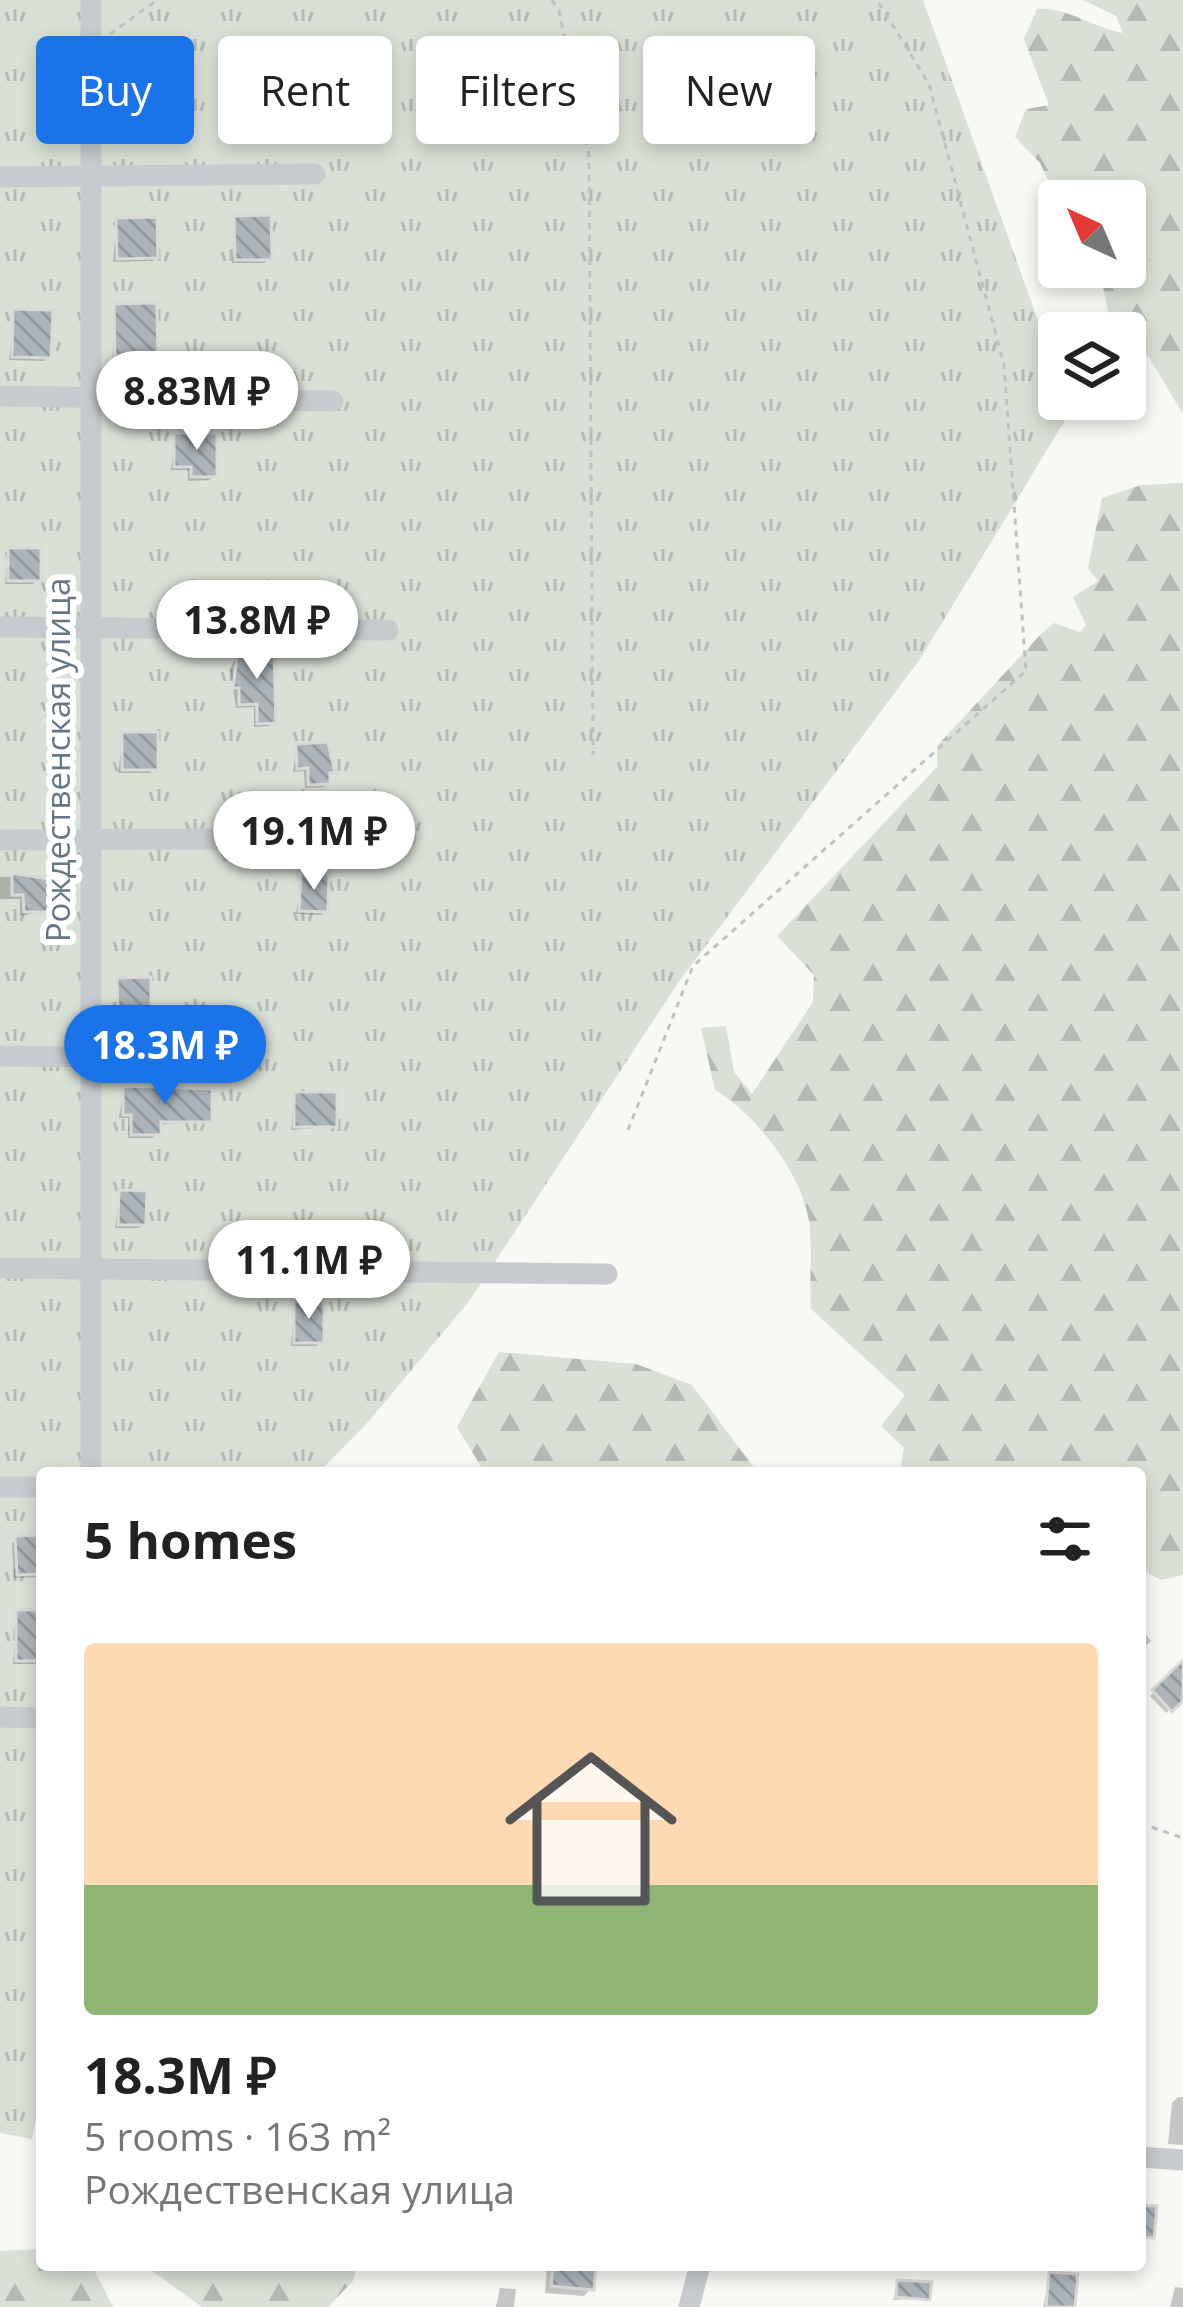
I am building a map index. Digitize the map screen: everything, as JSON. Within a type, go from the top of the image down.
[{"type":"street","name":"Рождественская улица","points":[[91,0],[92,36]]},
{"type":"street","name":"Рождественская улица","points":[[91,1467],[92,144]]},
{"type":"street","points":[[0,177],[315,174]]},
{"type":"street","points":[[0,396],[333,401]]},
{"type":"street","points":[[0,627],[388,630]]},
{"type":"street","points":[[0,840],[406,838]]},
{"type":"street","points":[[0,1056],[91,1057]]},
{"type":"street","points":[[0,1268],[607,1274]]},
{"type":"street","points":[[0,1487],[36,1487]]},
{"type":"street","points":[[0,1717],[36,1718]]},
{"type":"street","points":[[1146,2157],[1183,2160]]},
{"type":"street","points":[[689,2307],[698,2271]]},
{"type":"path","points":[[107,36],[157,0]]},
{"type":"path","points":[[552,0],[559,11],[589,156],[593,755]]},
{"type":"path","points":[[628,1130],[693,966],[1026,671],[1004,365],[929,84],[877,0]]},
{"type":"path","points":[[1146,1828],[1183,1838]]},
{"type":"green space","points":[[0,0],[923,0],[1038,320],[1038,420],[1065,420],[920,659],[678,983],[470,1300],[369,1421],[324,1467],[36,1467],[36,2119],[32,2139],[0,2133]]},
{"type":"green space","points":[[1083,0],[1183,0],[1183,414],[1146,355],[1146,312],[1108,312],[1103,288],[1146,288],[1146,180],[1048,180],[1040,163],[1015,137],[1026,109],[1049,105],[1024,39],[1037,9],[1059,11],[1123,33],[1116,16]]},
{"type":"green space","points":[[1183,483],[1183,1575],[1161,1580],[1146,1572],[1146,1467],[901,1467],[904,1448],[881,1426],[905,1395],[811,1309],[810,1236],[803,1198],[772,1144],[745,1113],[715,1090],[701,1028],[726,1026],[734,1072],[752,1094],[813,1002],[814,975],[777,936],[937,767],[937,746],[1041,634],[1054,623],[1080,632],[1086,625],[1073,597],[1098,581],[1088,568],[1102,498],[1141,485]]},
{"type":"green space","points":[[499,1352],[636,1364],[692,1385],[754,1467],[481,1467],[457,1427]]},
{"type":"green space","points":[[36,2249],[36,2271],[95,2271],[113,2307],[0,2307],[0,2251]]},
{"type":"green space","points":[[152,2271],[356,2271],[353,2281],[328,2307],[202,2307]]},
{"type":"building","points":[[271,215],[272,260],[235,260],[234,216]]},
{"type":"building","points":[[157,217],[158,258],[117,259],[116,218]]},
{"type":"building","points":[[157,303],[158,379],[137,380],[137,362],[115,362],[114,304]]},
{"type":"building","points":[[13,309],[53,310],[51,358],[12,357]]},
{"type":"building","points":[[174,433],[217,433],[217,477],[191,477],[191,467],[174,467]]},
{"type":"building","points":[[8,548],[41,548],[41,581],[8,581]]},
{"type":"building","points":[[238,648],[274,648],[276,723],[257,724],[257,704],[239,705],[239,688],[233,688]]},
{"type":"building","points":[[122,732],[158,732],[158,770],[122,770]]},
{"type":"building","points":[[328,742],[335,773],[330,773],[330,784],[308,785],[308,768],[297,769],[296,744]]},
{"type":"building","points":[[12,873],[49,879],[49,912],[24,912],[23,895],[12,895]]},
{"type":"building","points":[[301,873],[329,874],[328,912],[299,911]]},
{"type":"building","points":[[151,977],[151,1012],[118,1013],[117,978]]},
{"type":"building","points":[[123,1086],[212,1089],[212,1122],[161,1122],[161,1135],[131,1135],[131,1115],[123,1115]]},
{"type":"building","points":[[294,1092],[337,1092],[337,1127],[294,1127]]},
{"type":"building","points":[[119,1190],[147,1191],[146,1225],[118,1225]]},
{"type":"building","points":[[294,1301],[324,1301],[324,1343],[294,1343]]},
{"type":"building","points":[[36,1535],[36,1574],[17,1575],[15,1536]]},
{"type":"building","points":[[16,1610],[36,1610],[36,1661],[16,1661]]},
{"type":"building","points":[[1183,1660],[1183,1701],[1172,1712],[1152,1690]]},
{"type":"building","points":[[1146,2205],[1157,2206],[1154,2238],[1146,2237]]},
{"type":"building","points":[[552,2271],[596,2271],[594,2290],[551,2286]]},
{"type":"building","points":[[1049,2272],[1078,2274],[1075,2307],[1046,2307]]},
{"type":"building","points":[[897,2280],[932,2282],[930,2300],[896,2297]]}]
